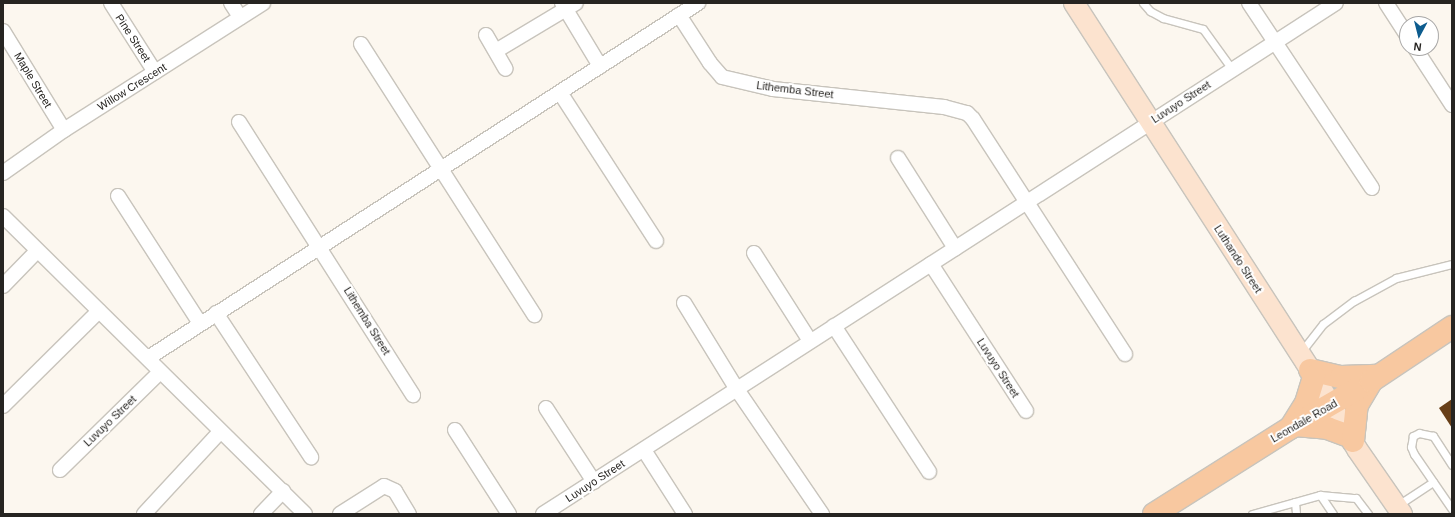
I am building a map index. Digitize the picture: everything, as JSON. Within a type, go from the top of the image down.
[{"type":"main road","name":"Leondale Road","points":[[1154,514],[1292,426],[1331,406],[1452,327]]},
{"type":"main road","points":[[1308,367],[1341,377],[1375,378],[1357,405],[1351,438],[1323,427],[1292,426],[1306,402],[1308,367]]},
{"type":"street","name":"Pine Street","points":[[111,3],[156,72]]},
{"type":"street","points":[[231,3],[240,17]]},
{"type":"street","name":"Willow Crescent","points":[[3,173],[64,130],[263,3]]},
{"type":"street","points":[[148,358],[200,323],[560,94],[600,66],[698,3]]},
{"type":"street","name":"Luthando Street","points":[[1074,3],[1308,367],[1351,438],[1399,510]]},
{"type":"street","points":[[1249,3],[1372,188]]},
{"type":"street","name":"Luvuyo Street","points":[[545,513],[644,450],[736,388],[1027,203],[1336,3]]},
{"type":"street","points":[[1386,3],[1399,23]]},
{"type":"street","points":[[496,51],[568,5],[600,66]]},
{"type":"street","name":"Lithemba Street","points":[[679,16],[710,63],[722,77],[790,91],[944,107],[959,110],[973,119],[1027,203]]},
{"type":"street","name":"Maple Street","points":[[3,31],[64,130]]},
{"type":"street","points":[[486,35],[506,69]]},
{"type":"street","points":[[361,44],[534,315]]},
{"type":"street","points":[[1420,56],[1452,105]]},
{"type":"street","points":[[560,94],[656,241]]},
{"type":"street","name":"Lithemba Street","points":[[239,122],[321,246],[413,395]]},
{"type":"street","points":[[898,158],[955,248]]},
{"type":"street","points":[[118,196],[200,323]]},
{"type":"street","points":[[1027,203],[1125,354]]},
{"type":"street","points":[[3,216],[37,251],[148,358],[220,432],[283,491],[305,514]]},
{"type":"street","points":[[3,286],[37,251]]},
{"type":"street","points":[[754,253],[810,341]]},
{"type":"street","name":"Luvuyo Street","points":[[931,264],[1026,412]]},
{"type":"street","points":[[684,303],[736,388],[822,514]]},
{"type":"street","points":[[3,406],[99,311]]},
{"type":"street","points":[[216,313],[310,457]]},
{"type":"street","points":[[834,326],[929,472]]},
{"type":"street","name":"Luvuyo Street","points":[[60,470],[160,372]]},
{"type":"street","points":[[546,408],[594,482]]},
{"type":"street","points":[[455,430],[509,514]]},
{"type":"street","points":[[144,514],[220,432]]},
{"type":"street","points":[[644,450],[685,514]]},
{"type":"street","points":[[340,514],[384,486],[395,491],[409,514]]},
{"type":"street","points":[[261,514],[283,491]]},
{"type":"lane","points":[[1143,3],[1150,11],[1163,18],[1203,29],[1232,69]]},
{"type":"lane","points":[[1308,367],[1323,324],[1354,301],[1396,278],[1452,264]]},
{"type":"lane","points":[[1452,465],[1433,436],[1419,433],[1413,436],[1411,447],[1452,509]]},
{"type":"lane","points":[[1399,510],[1433,482]]},
{"type":"lane","points":[[1320,495],[1333,514]]},
{"type":"lane","points":[[1252,514],[1320,495],[1356,498],[1368,514]]},
{"type":"lane","points":[[1295,502],[1296,514]]},
{"type":"building","points":[[1452,399],[1452,428],[1439,408]]}]
